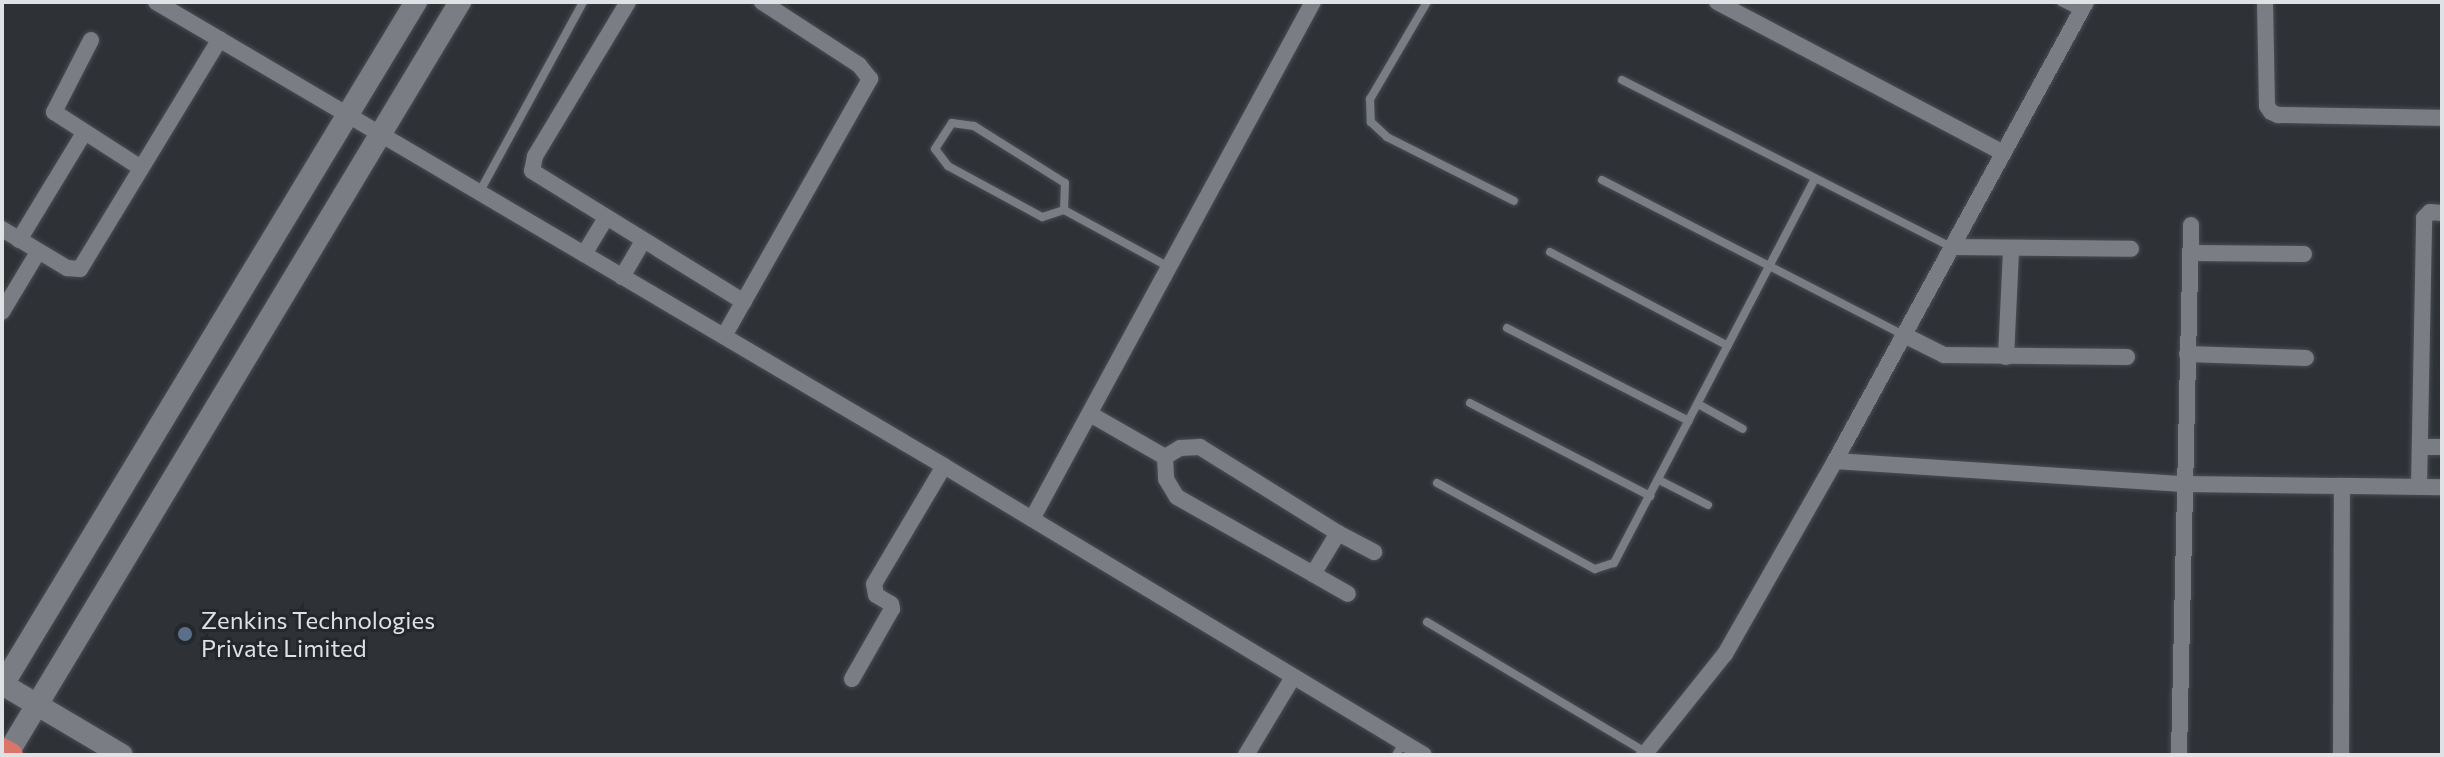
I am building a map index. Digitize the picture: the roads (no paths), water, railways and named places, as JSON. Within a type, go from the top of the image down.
[{"type":"street","points":[[156,2],[944,466],[1293,677],[1400,749],[1424,755]]},
{"type":"street","points":[[122,755],[2,685],[416,2]]},
{"type":"street","points":[[7,753],[460,2]]},
{"type":"street","points":[[628,2],[532,164],[532,171],[744,302]]},
{"type":"street","points":[[724,336],[870,79],[859,65],[762,2]]},
{"type":"street","points":[[1032,519],[1313,2]]},
{"type":"street","points":[[1717,2],[2003,153]]},
{"type":"street","points":[[2265,2],[2267,106],[2271,112],[2278,115],[2442,118]]},
{"type":"street","points":[[1645,754],[1725,654],[1835,461],[2084,7]]},
{"type":"street","points":[[2,229],[67,268],[80,269],[220,39]]},
{"type":"street","points":[[91,40],[53,106],[57,116],[141,168]]},
{"type":"street","points":[[19,240],[84,133]]},
{"type":"street","points":[[2419,487],[2424,218],[2430,212],[2442,213]]},
{"type":"street","points":[[584,254],[606,218]]},
{"type":"street","points":[[2179,755],[2191,225]]},
{"type":"street","points":[[622,277],[643,241]]},
{"type":"street","points":[[1952,247],[2131,249]]},
{"type":"street","points":[[2006,357],[2011,249]]},
{"type":"street","points":[[2,312],[38,252]]},
{"type":"street","points":[[2191,253],[2304,254]]},
{"type":"street","points":[[1904,335],[1944,355],[2127,357]]},
{"type":"street","points":[[2187,354],[2306,358]]},
{"type":"street","points":[[1090,414],[1165,457]]},
{"type":"street","points":[[1165,457],[1180,448],[1200,447],[1374,552]]},
{"type":"street","points":[[2420,447],[2442,447]]},
{"type":"street","points":[[1165,457],[1166,479],[1177,497],[1348,594]]},
{"type":"street","points":[[1835,461],[2183,484],[2442,487]]},
{"type":"street","points":[[852,679],[892,609],[891,604],[876,595],[874,584],[944,466]]},
{"type":"street","points":[[2341,755],[2342,487]]},
{"type":"street","points":[[1313,574],[1338,533]]},
{"type":"street","points":[[1246,755],[1293,677]]},
{"type":"lane","points":[[479,193],[583,2]]},
{"type":"lane","points":[[1427,2],[1370,99],[1371,122],[1387,137],[1514,201]]},
{"type":"lane","points":[[2061,2],[2084,7]]},
{"type":"lane","points":[[1622,80],[1814,180],[1952,247]]},
{"type":"lane","points":[[1064,210],[1065,183],[974,126],[952,123],[935,149],[948,166],[1042,217],[1064,210],[1170,268]]},
{"type":"lane","points":[[1602,180],[1904,335]]},
{"type":"lane","points":[[1437,483],[1595,569],[1614,563],[1814,180]]},
{"type":"lane","points":[[1550,252],[1728,346]]},
{"type":"lane","points":[[1507,328],[1689,421]]},
{"type":"lane","points":[[1470,403],[1650,496]]},
{"type":"lane","points":[[1698,404],[1743,429]]},
{"type":"lane","points":[[1659,480],[1708,505]]},
{"type":"lane","points":[[1427,622],[1645,754]]},
{"type":"place","name":"Zenkins Technologies Private Limited","points":[[185,634]]}]
